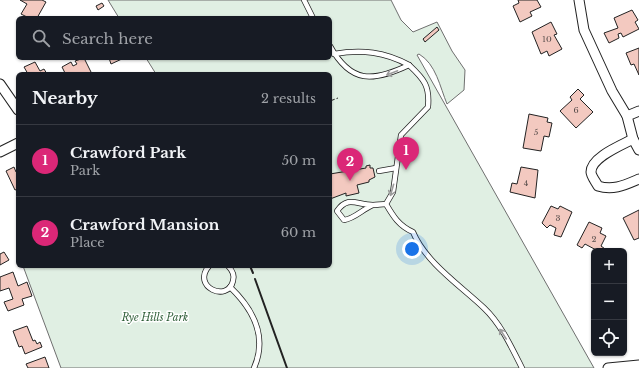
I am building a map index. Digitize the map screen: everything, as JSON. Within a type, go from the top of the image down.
[{"type":"street","points":[[579,0],[584,30],[612,91],[627,116],[639,150]]},
{"type":"street","points":[[0,84],[16,107]]},
{"type":"street","points":[[627,116],[639,111]]},
{"type":"street","points":[[634,139],[597,159],[592,168],[591,174],[598,186],[607,189],[620,187],[639,179]]},
{"type":"street","points":[[0,152],[16,144]]},
{"type":"street","points":[[608,368],[639,365]]},
{"type":"lane","points":[[304,0],[312,16]]},
{"type":"lane","points":[[332,50],[350,71],[371,78],[386,75],[409,65]]},
{"type":"lane","points":[[334,54],[365,50],[382,54],[409,65],[420,76],[428,89],[428,107],[401,135],[393,192],[386,204]]},
{"type":"lane","points":[[379,171],[396,168]]},
{"type":"lane","points":[[373,205],[364,209],[350,219],[344,220],[338,212],[342,205],[346,202],[373,205],[386,204]]},
{"type":"lane","points":[[386,204],[396,221],[406,229],[413,232],[418,243],[449,277],[485,309],[508,340],[522,368]]},
{"type":"lane","points":[[208,268],[204,274],[204,279],[208,287],[220,292],[230,287],[234,276],[229,268]]},
{"type":"lane","points":[[230,287],[248,307],[257,325],[260,342],[254,368]]},
{"type":"green space","name":"Rye Hills Park","points":[[108,0],[391,0],[401,20],[413,32],[437,22],[452,51],[465,70],[464,90],[447,104],[440,83],[430,64],[425,58],[419,54],[417,55],[594,368],[61,368],[24,268],[332,268],[332,72],[155,72],[147,60],[332,60],[332,16],[118,16]]},
{"type":"building","points":[[20,0],[42,0],[46,2],[38,16],[25,16],[21,14],[27,4]]},
{"type":"building","points":[[518,0],[537,0],[541,7],[530,12],[532,16],[520,22],[513,6],[519,3]]},
{"type":"building","points":[[102,3],[104,6],[98,10],[96,6]]},
{"type":"building","points":[[632,10],[638,20],[635,22],[639,29],[623,37],[621,33],[618,34],[619,38],[609,43],[604,33],[618,28],[614,18]]},
{"type":"building","points":[[551,22],[557,34],[554,35],[562,49],[549,56],[547,51],[541,54],[532,32]]},
{"type":"building","points":[[437,27],[439,30],[425,42],[423,39]]},
{"type":"building","points":[[639,48],[639,75],[634,64],[631,65],[626,53]]},
{"type":"building","points":[[85,60],[91,72],[64,72],[62,67],[71,62],[73,66],[77,64],[75,61]]},
{"type":"building","points":[[110,60],[120,60],[111,64]]},
{"type":"building","points":[[35,62],[40,71],[44,69],[46,72],[27,72],[24,67]]},
{"type":"building","points":[[578,89],[584,95],[580,99],[593,112],[576,128],[560,111],[572,100],[570,97]]},
{"type":"building","points":[[529,114],[548,118],[547,122],[552,123],[549,137],[544,136],[541,151],[523,148]]},
{"type":"building","points":[[370,165],[370,168],[373,168],[375,177],[369,180],[369,182],[357,185],[359,193],[346,196],[346,193],[332,198],[332,174],[366,168],[366,166]]},
{"type":"building","points":[[14,167],[16,172],[16,190],[15,190],[6,171]]},
{"type":"building","points":[[521,167],[538,170],[535,198],[510,192],[512,183],[517,184]]},
{"type":"building","points":[[551,206],[558,209],[560,206],[572,212],[561,237],[554,235],[556,228],[550,225],[547,228],[542,223]]},
{"type":"building","points":[[639,210],[639,238],[634,240],[623,218]]},
{"type":"building","points":[[589,222],[602,228],[600,233],[606,236],[601,246],[604,248],[592,248],[585,244],[582,248],[577,245]]},
{"type":"building","points":[[4,252],[9,260],[0,265],[0,254]]},
{"type":"building","points":[[13,272],[18,286],[27,282],[32,296],[22,299],[24,305],[8,311],[4,302],[13,299],[9,288],[0,291],[0,277]]},
{"type":"building","points":[[27,326],[33,341],[35,340],[37,344],[40,342],[42,347],[25,354],[22,346],[19,347],[13,331]]},
{"type":"building","points":[[45,357],[49,368],[28,368],[26,364]]},
{"type":"fence","points":[[332,100],[338,98]]},
{"type":"wall","points":[[251,268],[253,273]]},
{"type":"wall","points":[[255,279],[287,368]]},
{"type":"place","name":"Crawford Park","points":[[406,170]]},
{"type":"place","name":"Crawford Mansion","points":[[350,181]]}]
